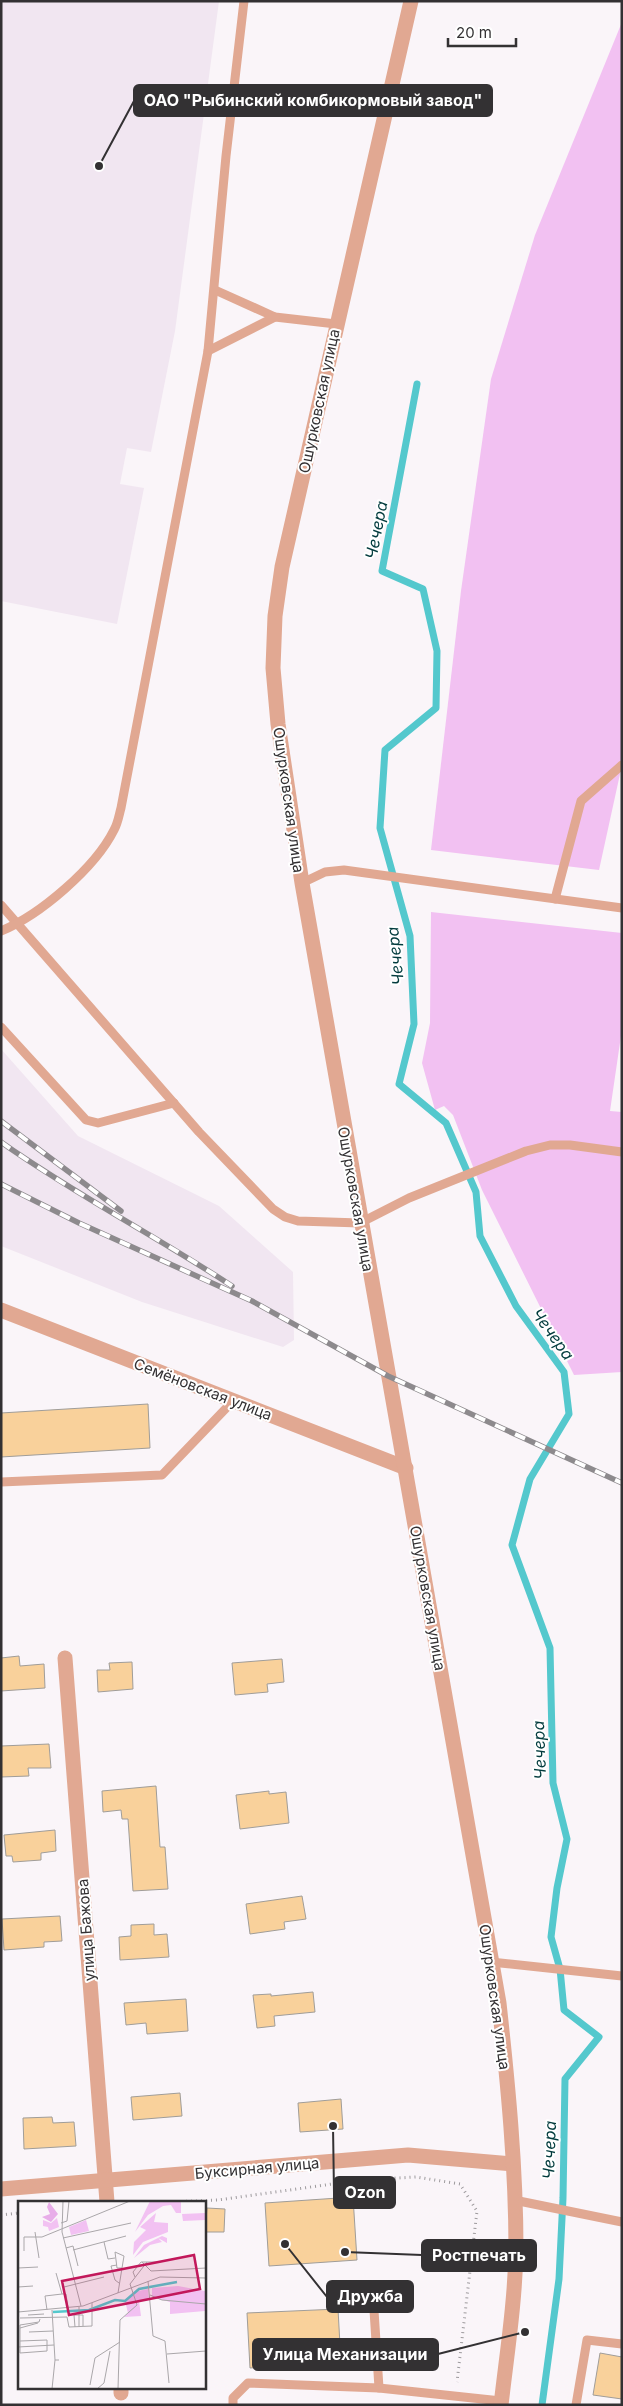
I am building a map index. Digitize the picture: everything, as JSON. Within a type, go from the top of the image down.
[{"type":"street","name":"Ошурковская улица","points":[[411,1],[282,566],[276,616],[273,668],[278,724],[302,883],[360,1223],[406,1468],[499,2004],[512,2121],[516,2250],[510,2329],[501,2403]]},
{"type":"street","name":"Семёновская улица","points":[[1,1310],[406,1468]]},
{"type":"street","name":"улица Бажова","points":[[65,1658],[107,2201]]},
{"type":"street","name":"Буксирная улица","points":[[1,2189],[408,2155],[512,2164]]},
{"type":"lane","points":[[1,931],[18,924],[63,889],[97,856],[115,829],[121,808],[208,351],[226,156],[244,1]]},
{"type":"lane","points":[[215,290],[276,317],[336,324]]},
{"type":"lane","points":[[208,351],[276,317]]},
{"type":"lane","points":[[555,899],[581,801],[622,765]]},
{"type":"lane","points":[[302,883],[325,872],[344,870],[622,908]]},
{"type":"lane","points":[[1,905],[174,1103],[273,1209],[285,1217],[310,1223],[360,1223],[410,1198],[526,1151],[550,1145],[570,1145],[622,1152]]},
{"type":"lane","points":[[1,1027],[86,1120],[98,1123],[174,1103]]},
{"type":"lane","points":[[1,1482],[162,1475],[233,1401]]},
{"type":"lane","points":[[492,1962],[622,1976]]},
{"type":"lane","points":[[514,2200],[622,2222]]},
{"type":"lane","points":[[372,2295],[379,2388]]},
{"type":"lane","points":[[576,2405],[588,2340],[622,2344]]},
{"type":"lane","points":[[233,2405],[233,2398],[248,2382],[379,2388],[501,2403]]},
{"type":"path","points":[[194,2201],[218,2200],[361,2180],[416,2177],[460,2184],[477,2211],[455,2396]]},
{"type":"path","points":[[1,2215],[18,2214]]},
{"type":"shaded area","points":[[1,1],[219,1],[175,331],[151,452],[127,448],[120,484],[144,488],[117,624],[1,601]]},
{"type":"shaded area","points":[[622,22],[622,765],[599,870],[431,850],[461,591],[491,379],[535,235]]},
{"type":"shaded area","points":[[431,912],[622,933],[622,1029],[610,1111],[622,1112],[622,1372],[574,1375],[482,1190],[453,1115],[444,1106],[435,1110],[422,1063],[430,1023]]},
{"type":"shaded area","points":[[1,1049],[78,1136],[219,1206],[293,1272],[294,1340],[283,1347],[142,1302],[1,1246]]},
{"type":"building","points":[[148,1404],[150,1448],[1,1457],[1,1413]]},
{"type":"building","points":[[19,1656],[20,1666],[44,1664],[45,1688],[1,1691],[1,1658]]},
{"type":"building","points":[[282,1659],[284,1682],[267,1684],[268,1692],[235,1695],[232,1663]]},
{"type":"building","points":[[132,1662],[133,1689],[98,1692],[97,1670],[110,1670],[109,1663]]},
{"type":"building","points":[[49,1744],[51,1768],[28,1768],[29,1776],[1,1777],[1,1746]]},
{"type":"building","points":[[156,1786],[160,1847],[165,1847],[168,1889],[133,1891],[128,1819],[122,1819],[121,1810],[103,1812],[102,1791]]},
{"type":"building","points":[[269,1791],[269,1794],[286,1792],[289,1823],[240,1829],[236,1795]]},
{"type":"building","points":[[55,1830],[56,1851],[41,1853],[41,1860],[13,1862],[12,1856],[6,1856],[4,1835]]},
{"type":"building","points":[[302,1896],[306,1919],[284,1922],[285,1929],[250,1934],[246,1904]]},
{"type":"building","points":[[60,1916],[62,1941],[44,1942],[44,1947],[4,1950],[2,1919]]},
{"type":"building","points":[[154,1924],[154,1935],[167,1934],[169,1957],[120,1960],[119,1937],[131,1936],[131,1925]]},
{"type":"building","points":[[313,1992],[315,2012],[274,2016],[275,2026],[257,2028],[253,1995],[271,1994],[271,1996]]},
{"type":"building","points":[[186,1999],[188,2031],[147,2034],[146,2023],[126,2025],[124,2003]]},
{"type":"building","points":[[180,2093],[182,2116],[133,2120],[131,2097]]},
{"type":"building","points":[[341,2099],[343,2129],[300,2132],[298,2103]]},
{"type":"building","points":[[52,2117],[53,2123],[74,2122],[76,2146],[24,2149],[23,2118]]},
{"type":"building","points":[[353,2197],[357,2260],[269,2266],[265,2203]]},
{"type":"building","points":[[207,2208],[225,2209],[224,2232],[205,2232]]},
{"type":"building","points":[[338,2309],[341,2363],[250,2368],[247,2313]]},
{"type":"building","points":[[600,2353],[622,2357],[622,2399],[593,2395]]},
{"type":"waterway","name":"Чечера","points":[[417,384],[382,571],[423,589],[437,651],[436,708],[385,750],[380,828],[410,936],[414,1024],[399,1084],[446,1123],[476,1192],[480,1236],[516,1306],[564,1372],[569,1414],[530,1479],[512,1545],[550,1648],[553,1783],[567,1839],[557,1888],[551,1937],[560,1969],[564,2010],[599,2037],[565,2079],[563,2198],[559,2279],[542,2405]]},
{"type":"railway","points":[[1,1121],[121,1211]]},
{"type":"railway","points":[[1,1142],[58,1180],[232,1286]]},
{"type":"railway","points":[[1,1184],[79,1223],[252,1301],[388,1376],[622,1483]]},
{"type":"place","name":"ОАО \"Рыбинский комбикормовый завод\"","points":[[99,166]]},
{"type":"place","name":"Ozon","points":[[333,2126]]},
{"type":"place","name":"Дружба","points":[[285,2244]]},
{"type":"place","name":"Ростпечать","points":[[345,2252]]},
{"type":"place","name":"Улица Механизации","points":[[525,2332]]}]
